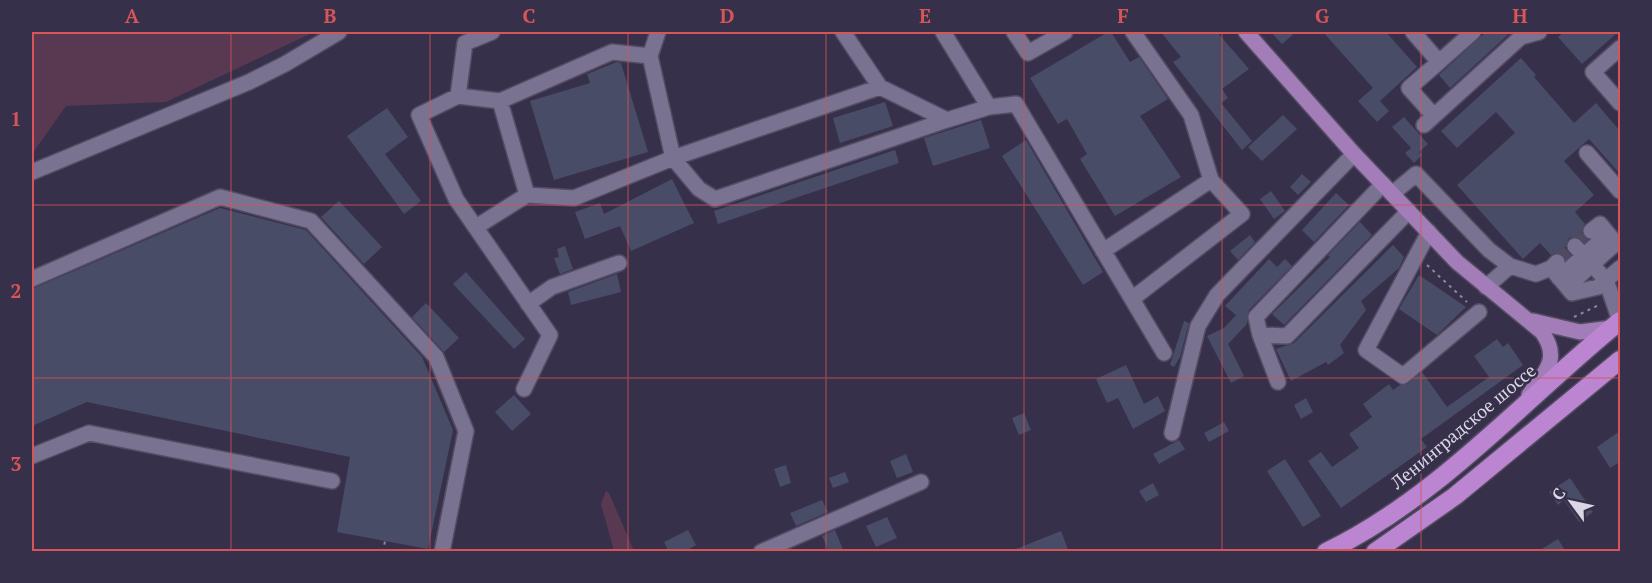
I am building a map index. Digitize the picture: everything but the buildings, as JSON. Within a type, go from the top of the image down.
[{"type":"highway","name":"Ленинградское шоссе","points":[[1326,552],[1380,521],[1421,491],[1618,324]]},
{"type":"highway","points":[[1375,552],[1402,536],[1455,496],[1620,360]]},
{"type":"main road","points":[[1246,32],[1354,154],[1409,212],[1486,287],[1530,320],[1551,344],[1552,358],[1522,404]]},
{"type":"main road","points":[[1530,320],[1580,332],[1618,324]]},
{"type":"street","points":[[32,172],[249,81],[285,64],[339,32]]},
{"type":"street","points":[[458,96],[465,43],[492,32]]},
{"type":"street","points":[[658,32],[650,56],[672,158],[699,189],[715,199],[947,120],[989,107],[1016,104],[1164,353]]},
{"type":"street","points":[[843,32],[880,87],[947,120]]},
{"type":"street","points":[[944,32],[989,107]]},
{"type":"street","points":[[1014,32],[1028,53],[1065,32]]},
{"type":"street","points":[[1132,299],[1242,214],[1211,180],[1191,115],[1133,32]]},
{"type":"street","points":[[1413,32],[1439,62]]},
{"type":"street","points":[[1473,32],[1409,88],[1429,121],[1521,38],[1538,32]]},
{"type":"street","points":[[1620,48],[1593,72],[1620,103]]},
{"type":"street","points":[[524,389],[550,335],[456,199],[419,116],[458,96],[500,101],[612,52],[650,56]]},
{"type":"street","points":[[476,227],[527,195],[574,198],[672,158],[880,87]]},
{"type":"street","points":[[500,101],[527,195]]},
{"type":"street","points":[[1587,153],[1620,191]]},
{"type":"street","points":[[1173,433],[1198,326],[1216,295],[1354,154]]},
{"type":"street","points":[[1278,382],[1260,335],[1256,316],[1388,189],[1416,174],[1489,250],[1510,266],[1536,274],[1559,274],[1584,255],[1616,240],[1599,224],[1592,231]]},
{"type":"street","points":[[1103,251],[1211,180]]},
{"type":"street","points":[[32,279],[220,197],[311,221],[436,357],[466,431],[442,552]]},
{"type":"street","points":[[1260,335],[1287,336],[1409,212]]},
{"type":"street","points":[[1429,232],[1366,350],[1403,376],[1479,312]]},
{"type":"street","points":[[1584,255],[1606,280],[1618,324]]},
{"type":"street","points":[[528,304],[552,287],[619,263]]},
{"type":"street","points":[[1486,287],[1510,266]]},
{"type":"street","points":[[1559,274],[1572,292],[1598,287],[1620,268]]},
{"type":"street","points":[[32,456],[89,433],[332,481]]},
{"type":"street","points":[[761,552],[921,482]]},
{"type":"path","points":[[1416,255],[1479,312]]},
{"type":"path","points":[[1570,318],[1600,305],[1612,296]]},
{"type":"path","points":[[383,552],[385,541]]},
{"type":"shaded area","points":[[32,32],[314,32],[166,102],[66,106],[32,154]]},
{"type":"shaded area","points":[[606,491],[609,493],[634,551],[614,551],[601,504]]},
{"type":"tunnel","points":[[1557,262],[1591,231]]}]
